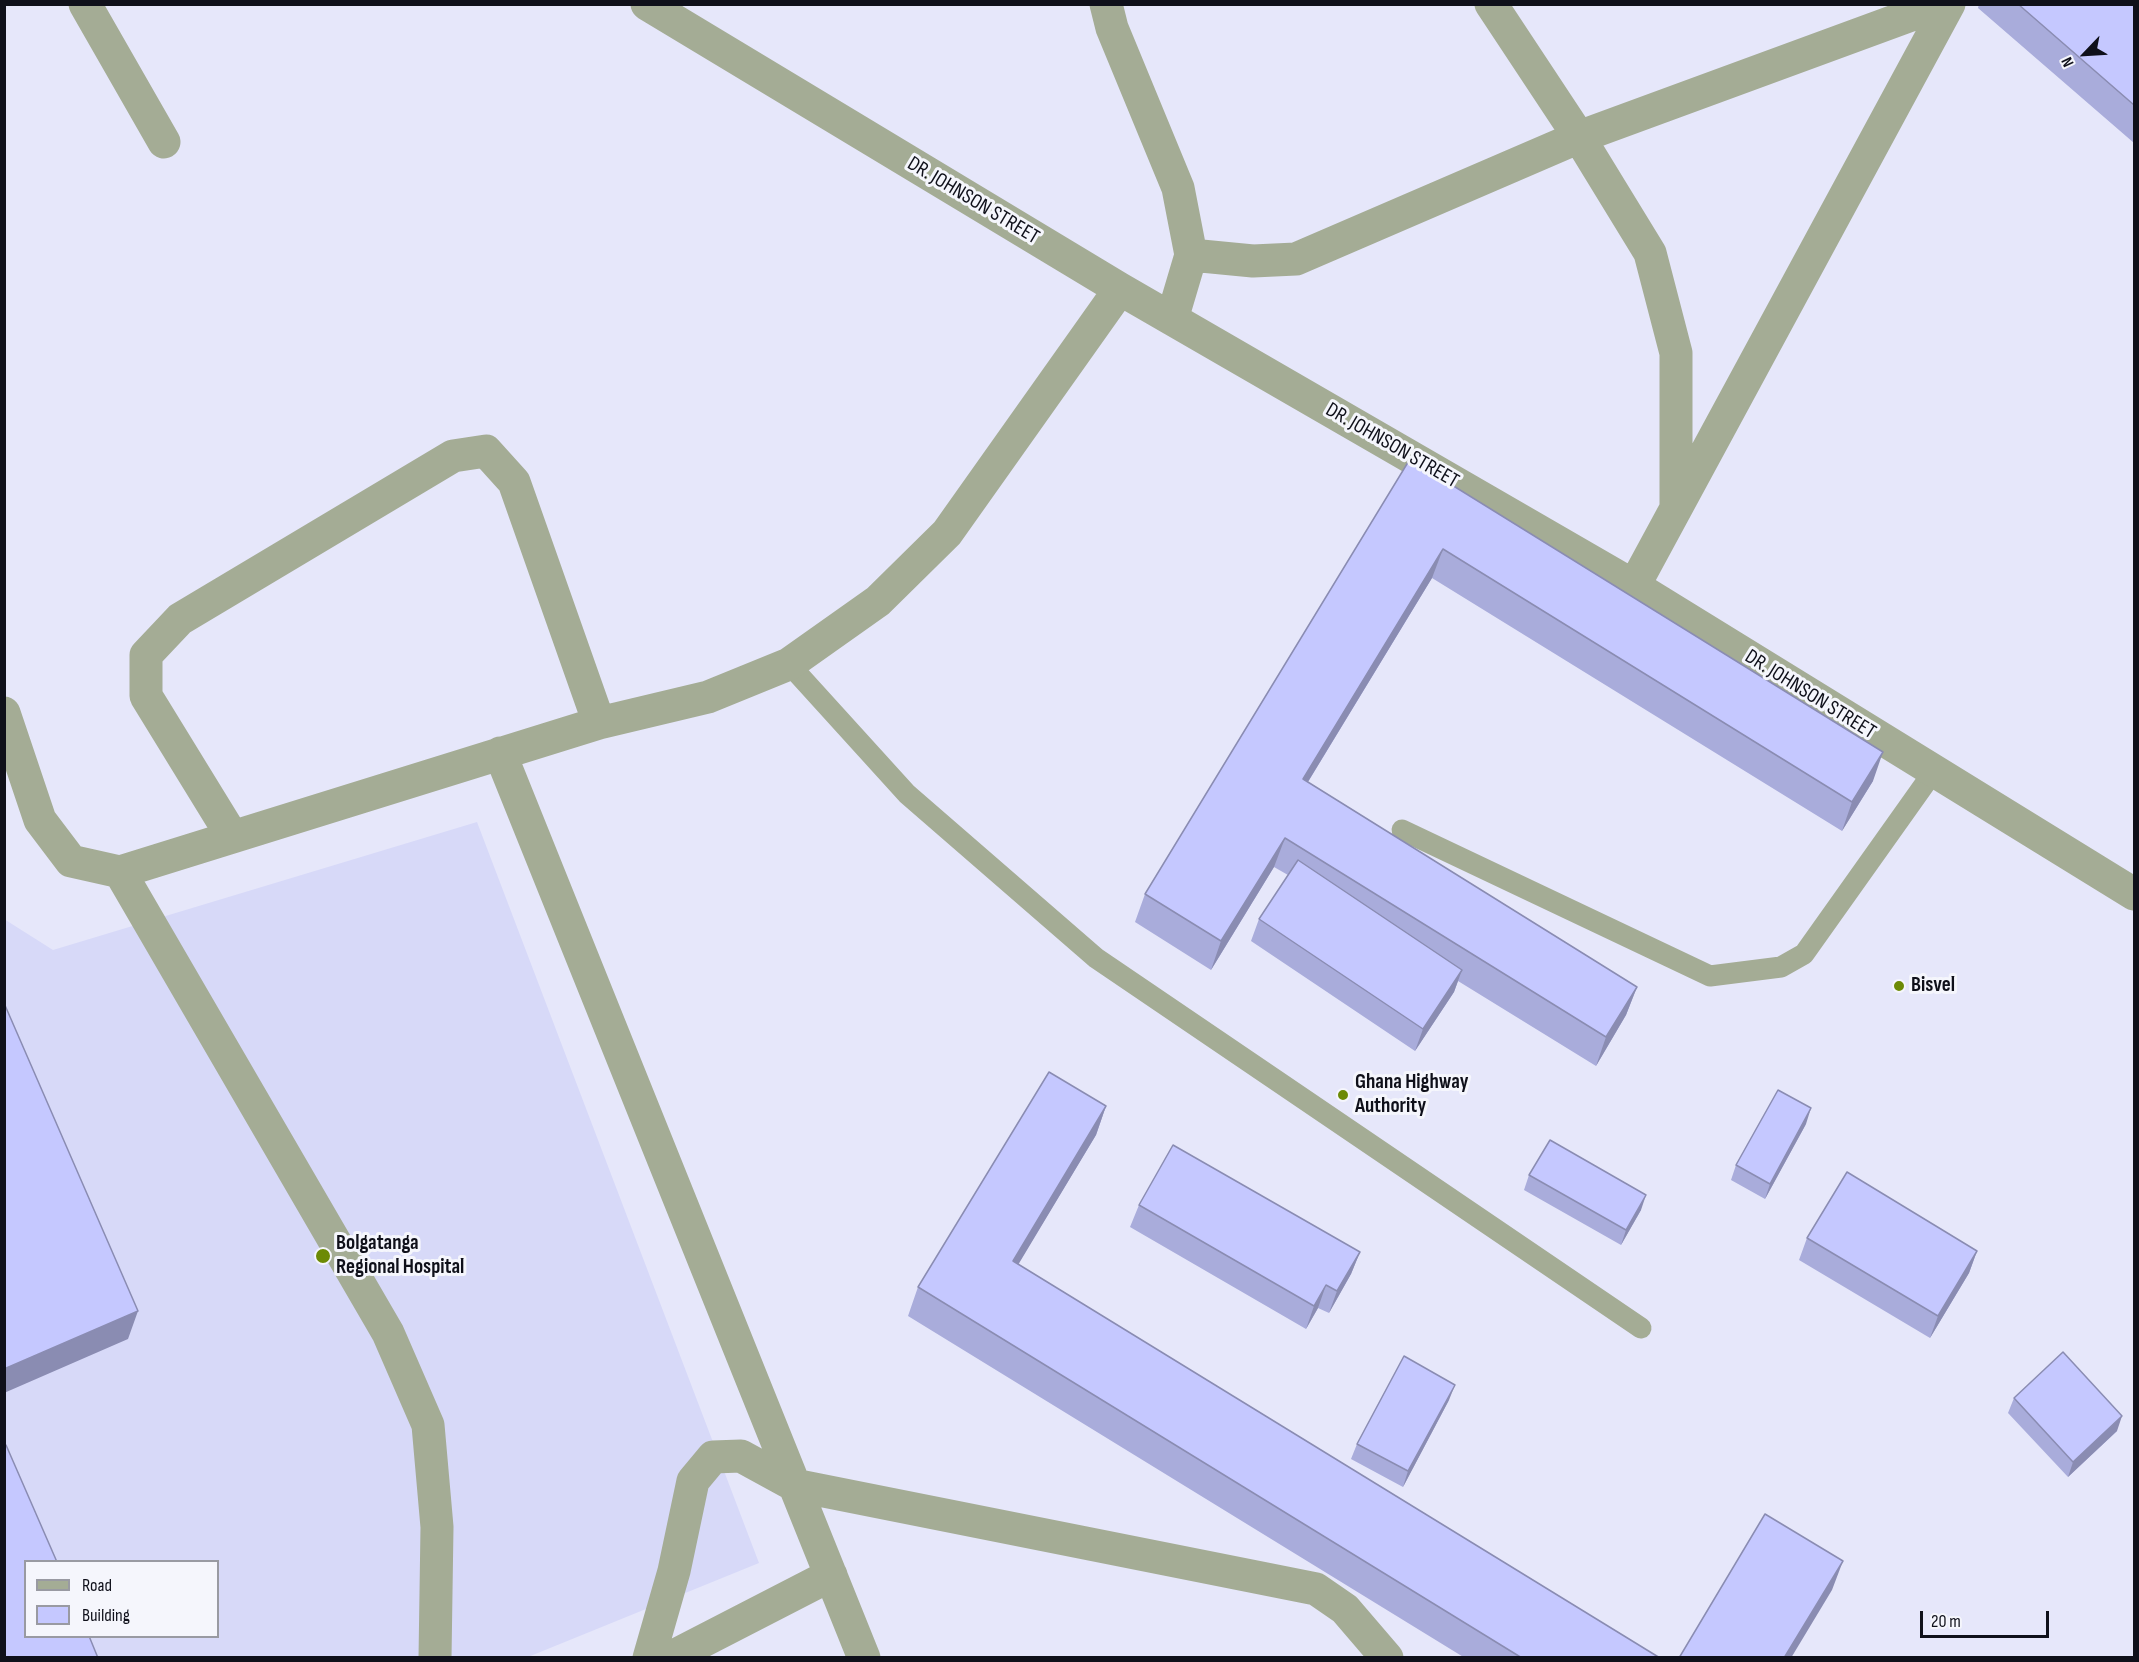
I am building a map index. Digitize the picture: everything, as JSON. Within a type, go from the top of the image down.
[{"type":"street","points":[[84,4],[165,142]]},
{"type":"street","name":"DR. JOHNSON STREET","points":[[647,4],[1120,289],[1634,586],[2134,894]]},
{"type":"street","points":[[1106,4],[1112,28],[1178,188],[1191,255],[1172,319]]},
{"type":"street","points":[[1491,4],[1579,136],[1650,253],[1676,353],[1676,509]]},
{"type":"street","points":[[1191,255],[1252,261],[1296,259],[1579,136],[1941,4]]},
{"type":"street","points":[[1634,586],[1949,4]]},
{"type":"street","points":[[4,713],[40,820],[70,861],[120,872],[599,723],[708,697],[789,664],[878,601],[947,533],[1120,289]]},
{"type":"street","points":[[232,836],[146,696],[146,655],[180,619],[453,456],[486,451],[514,482],[599,723]]},
{"type":"street","points":[[500,753],[864,1658]]},
{"type":"street","points":[[120,872],[388,1333],[428,1425],[437,1527],[435,1658]]},
{"type":"street","points":[[648,1658],[674,1571],[693,1480],[713,1457],[741,1456],[794,1485],[1316,1589],[1346,1609],[1388,1658]]},
{"type":"street","points":[[670,1658],[831,1575]]},
{"type":"lane","points":[[789,664],[907,794],[1096,958],[1641,1328]]},
{"type":"lane","points":[[1402,830],[1710,976],[1782,967],[1804,954],[1934,771]]},
{"type":"shaded area","name":"Bolgatanga Regional Hospital","points":[[477,822],[759,1563],[528,1657],[5,1657],[4,919],[53,950]]},
{"type":"building","points":[[2018,4],[2134,4],[2134,105]]},
{"type":"building","points":[[1410,459],[1883,752],[1852,802],[1443,549],[1303,779],[1637,987],[1606,1037],[1285,838],[1221,941],[1145,894]]},
{"type":"building","points":[[1298,860],[1462,970],[1423,1029],[1259,919]]},
{"type":"building","points":[[4,1003],[138,1311],[4,1369]]},
{"type":"building","points":[[1049,1072],[1106,1106],[1013,1261],[1660,1658],[1522,1658],[918,1287]]},
{"type":"building","points":[[1778,1090],[1811,1108],[1770,1184],[1736,1165]]},
{"type":"building","points":[[1550,1140],[1646,1195],[1626,1230],[1529,1175]]},
{"type":"building","points":[[1173,1145],[1360,1252],[1337,1291],[1326,1285],[1314,1306],[1139,1205]]},
{"type":"building","points":[[1847,1172],[1977,1251],[1938,1316],[1807,1238]]},
{"type":"building","points":[[2063,1352],[2122,1416],[2073,1462],[2014,1398]]},
{"type":"building","points":[[1404,1356],[1455,1385],[1408,1471],[1357,1444]]},
{"type":"building","points":[[6,1445],[56,1560],[24,1560],[24,1638],[90,1638],[98,1658],[4,1658],[4,1446]]},
{"type":"building","points":[[1765,1514],[1843,1561],[1784,1658],[1679,1658]]},
{"type":"place","name":"Bisvel","points":[[1899,986]]},
{"type":"place","name":"Ghana Highway Authority","points":[[1343,1095]]},
{"type":"place","name":"Bolgatanga Regional Hospital","points":[[323,1256]]}]
